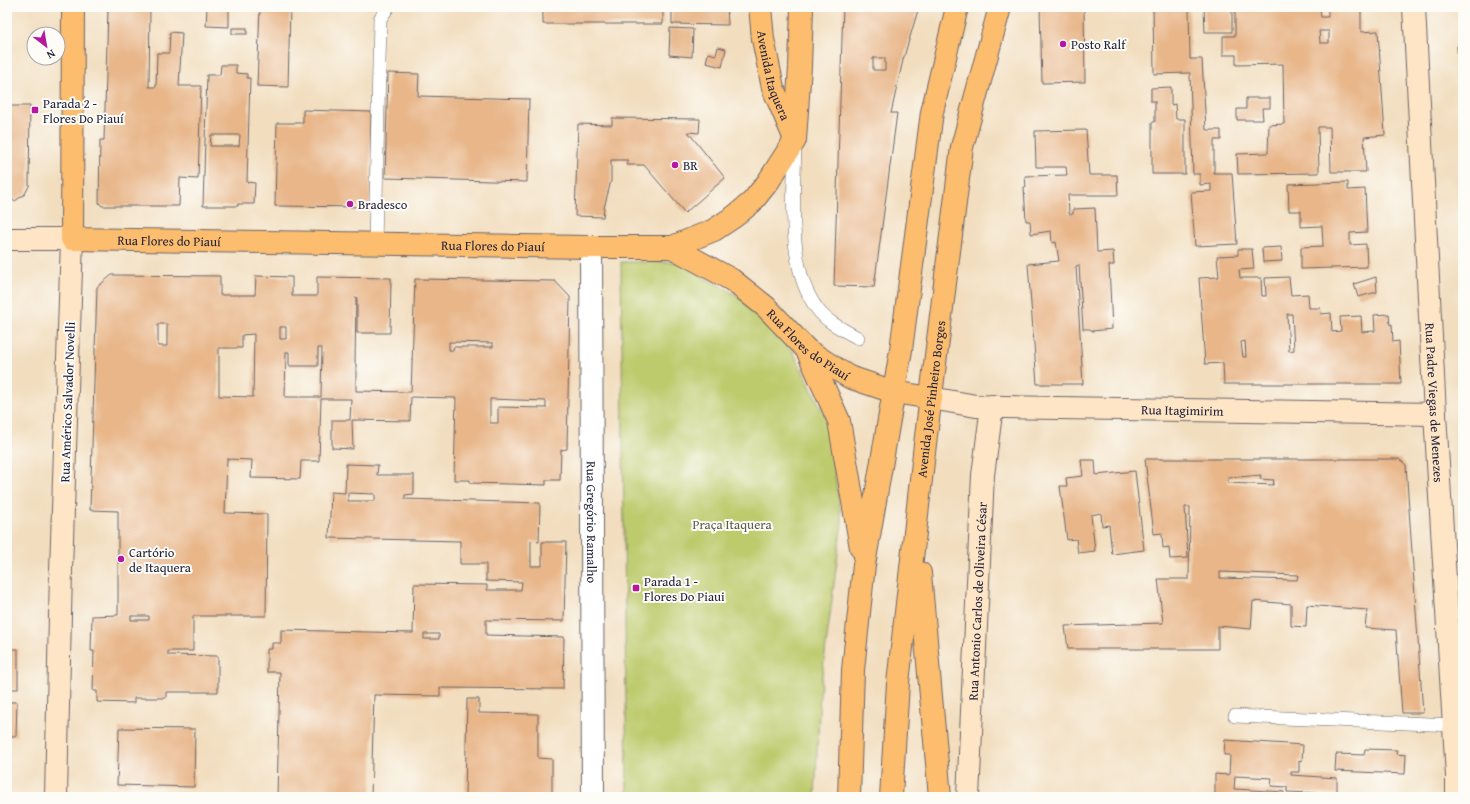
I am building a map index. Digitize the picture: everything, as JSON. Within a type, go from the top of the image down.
[{"type":"main road","name":"Rua Américo Salvador Novelli","points":[[72,239],[73,7]]},
{"type":"main road","name":"Avenida Itaquera","points":[[760,7],[763,39],[773,88],[796,140]]},
{"type":"main road","points":[[672,247],[714,230],[752,202],[768,182],[796,140],[802,7]]},
{"type":"main road","points":[[849,797],[854,670],[864,565],[901,350],[932,112],[957,7]]},
{"type":"main road","name":"Avenida José Pinheiro Borges","points":[[891,797],[898,683],[916,518],[962,147],[1000,7]]},
{"type":"main road","name":"Rua Flores do Piauí","points":[[72,239],[591,248],[672,247],[732,280],[766,307],[807,350],[849,377],[894,392],[931,398]]},
{"type":"main road","points":[[807,350],[839,421],[864,565]]},
{"type":"main road","points":[[916,518],[940,797]]},
{"type":"street","name":"Rua Padre Viegas de Menezes","points":[[1414,7],[1457,797]]},
{"type":"street","name":"Rua Flores do Piauí","points":[[7,239],[72,239]]},
{"type":"street","name":"Rua Américo Salvador Novelli","points":[[56,797],[61,562],[72,239]]},
{"type":"street","name":"Rua Gregório Ramalho","points":[[591,248],[593,797]]},
{"type":"street","name":"Rua Itagimirim","points":[[931,398],[976,406],[1003,407],[1435,414]]},
{"type":"street","name":"Rua Antonio Carlos de Oliveira César","points":[[968,797],[984,475],[992,406]]},
{"type":"lane","points":[[376,244],[380,19],[388,7]]},
{"type":"lane","points":[[796,140],[794,216],[798,265],[807,291],[818,311],[832,323],[858,338]]},
{"type":"lane","points":[[1235,716],[1454,725]]},
{"type":"green space","name":"Praça Itaquera","points":[[621,262],[676,262],[740,297],[792,350],[826,418],[842,522],[820,692],[815,797],[627,797]]},
{"type":"building","points":[[104,7],[150,7],[149,87],[156,87],[157,53],[169,53],[170,32],[182,33],[179,86],[201,86],[198,179],[180,178],[179,206],[102,206],[99,203],[100,140],[104,140],[108,10],[104,10]]},
{"type":"building","points":[[207,7],[229,7],[229,27],[206,26]]},
{"type":"building","points":[[260,7],[290,7],[288,87],[257,86]]},
{"type":"building","points":[[543,7],[727,7],[728,25],[672,24],[672,10],[663,9],[663,24],[543,24]]},
{"type":"building","points":[[843,7],[919,7],[903,60],[891,113],[897,113],[874,287],[834,286]],"holes":[[[873,58],[885,58],[885,70],[873,70]]]},
{"type":"building","name":"Posto Ralf","points":[[1040,7],[1084,7],[1085,82],[1042,83]]},
{"type":"building","points":[[1153,7],[1189,7],[1190,59],[1202,59],[1206,130],[1221,130],[1221,140],[1214,140],[1214,173],[1232,173],[1237,244],[1195,246],[1191,192],[1211,191],[1211,184],[1200,185],[1200,174],[1193,174],[1190,73],[1154,74]]},
{"type":"building","points":[[1204,7],[1232,7],[1232,32],[1205,32]]},
{"type":"building","points":[[1235,7],[1320,7],[1321,17],[1328,17],[1328,7],[1361,7],[1361,32],[1378,31],[1385,135],[1364,137],[1366,172],[1331,172],[1330,127],[1318,127],[1319,173],[1238,174],[1237,154],[1268,153],[1269,125],[1284,124],[1283,64],[1236,65],[1236,55],[1223,55],[1223,36],[1235,36]],"holes":[[[1319,31],[1329,31],[1329,43],[1320,43]]]},
{"type":"building","points":[[232,28],[247,28],[247,34],[232,34]]},
{"type":"building","points":[[670,28],[693,29],[692,57],[669,55]]},
{"type":"building","points":[[1463,45],[1463,87],[1459,87],[1457,46]]},
{"type":"building","points":[[718,47],[726,49],[722,67],[706,63],[708,53],[716,55]]},
{"type":"building","points":[[221,65],[236,65],[236,73],[247,74],[247,78],[250,78],[247,182],[255,183],[254,204],[238,204],[238,206],[203,206],[207,75],[220,75]],"holes":[[[211,135],[240,135],[239,146],[210,146]]]},
{"type":"building","points":[[388,73],[419,74],[418,96],[529,99],[527,182],[385,178]]},
{"type":"building","points":[[1171,87],[1171,105],[1175,104],[1176,119],[1185,119],[1185,174],[1152,174],[1152,122],[1155,122],[1155,101],[1151,101],[1151,88]]},
{"type":"building","points":[[1246,98],[1270,98],[1270,108],[1262,108],[1263,120],[1237,120],[1237,109],[1246,109]]},
{"type":"building","points":[[7,106],[30,106],[29,186],[25,194],[15,201],[7,200]]},
{"type":"building","points":[[303,110],[371,112],[370,207],[275,206],[277,123],[303,123]]},
{"type":"building","points":[[612,118],[700,119],[699,133],[688,132],[725,178],[685,213],[644,165],[627,165],[628,160],[611,160],[611,181],[603,217],[575,216],[578,124],[612,125]]},
{"type":"building","points":[[1086,130],[1089,175],[1117,175],[1118,195],[1068,195],[1069,214],[1073,214],[1073,209],[1095,208],[1097,252],[1113,251],[1114,265],[1109,265],[1112,329],[1092,331],[1090,329],[1083,329],[1079,265],[1076,266],[1083,384],[1037,384],[1028,264],[1059,261],[1056,242],[1052,243],[1051,231],[1031,234],[1030,221],[1026,221],[1024,187],[1026,187],[1025,176],[1067,175],[1066,167],[1036,167],[1035,131]]},
{"type":"building","points":[[1348,182],[1348,190],[1365,189],[1367,232],[1350,233],[1350,245],[1366,244],[1367,267],[1301,269],[1301,247],[1323,246],[1322,226],[1301,227],[1301,211],[1289,211],[1288,184]]},
{"type":"building","points":[[1281,247],[1282,261],[1263,262],[1262,248]]},
{"type":"building","points":[[1238,249],[1252,249],[1254,269],[1239,270],[1240,278],[1261,278],[1262,296],[1266,296],[1265,278],[1289,277],[1291,295],[1308,294],[1309,308],[1320,308],[1321,314],[1331,313],[1332,332],[1341,331],[1340,317],[1361,316],[1362,332],[1375,331],[1374,315],[1389,314],[1390,325],[1392,324],[1393,342],[1399,341],[1401,384],[1224,384],[1223,363],[1205,364],[1199,278],[1219,277],[1217,256],[1238,255]],"holes":[[[1287,314],[1292,314],[1294,350],[1289,351]],[[1245,341],[1246,357],[1243,357],[1241,342]]]},
{"type":"building","points":[[112,275],[220,276],[220,295],[255,295],[256,276],[292,277],[292,296],[317,296],[317,277],[391,278],[390,333],[357,333],[356,297],[356,391],[411,392],[415,279],[555,281],[570,297],[567,449],[561,450],[560,480],[546,480],[546,485],[470,483],[470,480],[454,480],[456,398],[411,397],[410,421],[352,420],[353,449],[332,448],[332,420],[350,420],[351,399],[321,399],[319,461],[301,461],[300,479],[251,478],[252,460],[227,459],[225,513],[267,514],[266,616],[193,616],[193,651],[168,651],[168,655],[218,656],[218,692],[166,692],[166,698],[134,698],[134,703],[97,702],[97,691],[93,691],[94,651],[91,651],[92,616],[118,615],[118,511],[90,510],[97,287]],"holes":[[[158,324],[167,324],[167,346],[158,346]],[[280,327],[286,327],[286,339],[280,339]],[[254,334],[253,397],[219,396],[219,348],[242,348],[242,335]],[[449,342],[493,343],[493,347],[453,347],[454,350],[449,350]],[[318,348],[322,348],[321,397],[285,397],[286,352],[289,352],[289,366],[318,366]],[[490,399],[546,401],[546,408],[498,407],[498,423],[490,423]],[[131,616],[149,616],[149,620],[131,620]]]},
{"type":"building","points":[[1376,277],[1377,292],[1358,297],[1354,284]]},
{"type":"building","points":[[1145,459],[1399,459],[1406,465],[1423,713],[1402,713],[1396,630],[1365,628],[1367,610],[1307,605],[1306,627],[1291,626],[1291,604],[1253,601],[1251,629],[1218,626],[1218,649],[1068,649],[1065,626],[1163,623],[1158,579],[1189,579],[1190,507],[1185,507],[1188,558],[1170,559],[1169,547],[1163,548],[1162,533],[1154,534]],"holes":[[[1261,475],[1260,479],[1274,480],[1273,485],[1228,483],[1228,478]],[[1220,572],[1298,575],[1297,580],[1220,578]]]},
{"type":"building","points":[[1081,460],[1095,460],[1096,475],[1135,471],[1144,550],[1112,554],[1109,525],[1102,526],[1101,513],[1091,515],[1095,551],[1078,553],[1076,539],[1067,540],[1060,486],[1067,486],[1066,478],[1083,476]]},
{"type":"building","points":[[346,464],[378,465],[377,475],[414,475],[414,494],[405,495],[405,499],[540,503],[539,542],[531,541],[531,566],[542,566],[542,542],[566,542],[564,621],[486,620],[486,635],[564,637],[563,689],[440,688],[440,696],[374,695],[371,797],[277,797],[280,672],[267,672],[267,649],[272,649],[272,643],[281,643],[281,630],[413,633],[414,584],[487,585],[487,590],[521,590],[522,582],[486,581],[486,564],[460,564],[460,541],[329,538],[331,492],[345,493]],"holes":[[[348,493],[375,494],[375,501],[348,501]],[[424,634],[439,634],[439,639],[424,639]]]},
{"type":"building","points":[[7,649],[18,649],[18,689],[7,689]]},
{"type":"building","points":[[467,699],[479,699],[479,713],[538,714],[538,758],[552,759],[552,797],[465,797]]},
{"type":"building","points":[[7,702],[17,702],[16,736],[7,736]]},
{"type":"building","points":[[119,728],[195,729],[194,787],[117,785]]},
{"type":"building","points":[[1225,740],[1303,745],[1302,761],[1299,760],[1299,772],[1291,772],[1291,775],[1337,778],[1337,794],[1287,792],[1287,787],[1271,786],[1272,778],[1235,776],[1234,789],[1284,792],[1283,797],[1215,797],[1215,774],[1229,775],[1230,755],[1224,755]]},
{"type":"building","points":[[1365,749],[1397,750],[1396,754],[1406,755],[1405,774],[1335,771],[1336,754],[1364,755]]},
{"type":"place","name":"Posto Ralf","points":[[1063,44]]},
{"type":"place","name":"Parada 2 - Flores Do Piauí","points":[[35,110]]},
{"type":"place","name":"BR","points":[[675,165]]},
{"type":"place","name":"Bradesco","points":[[350,204]]},
{"type":"place","name":"Cartório de Itaquera","points":[[121,559]]},
{"type":"place","name":"Parada 1 - Flores Do Piaui","points":[[636,588]]}]
